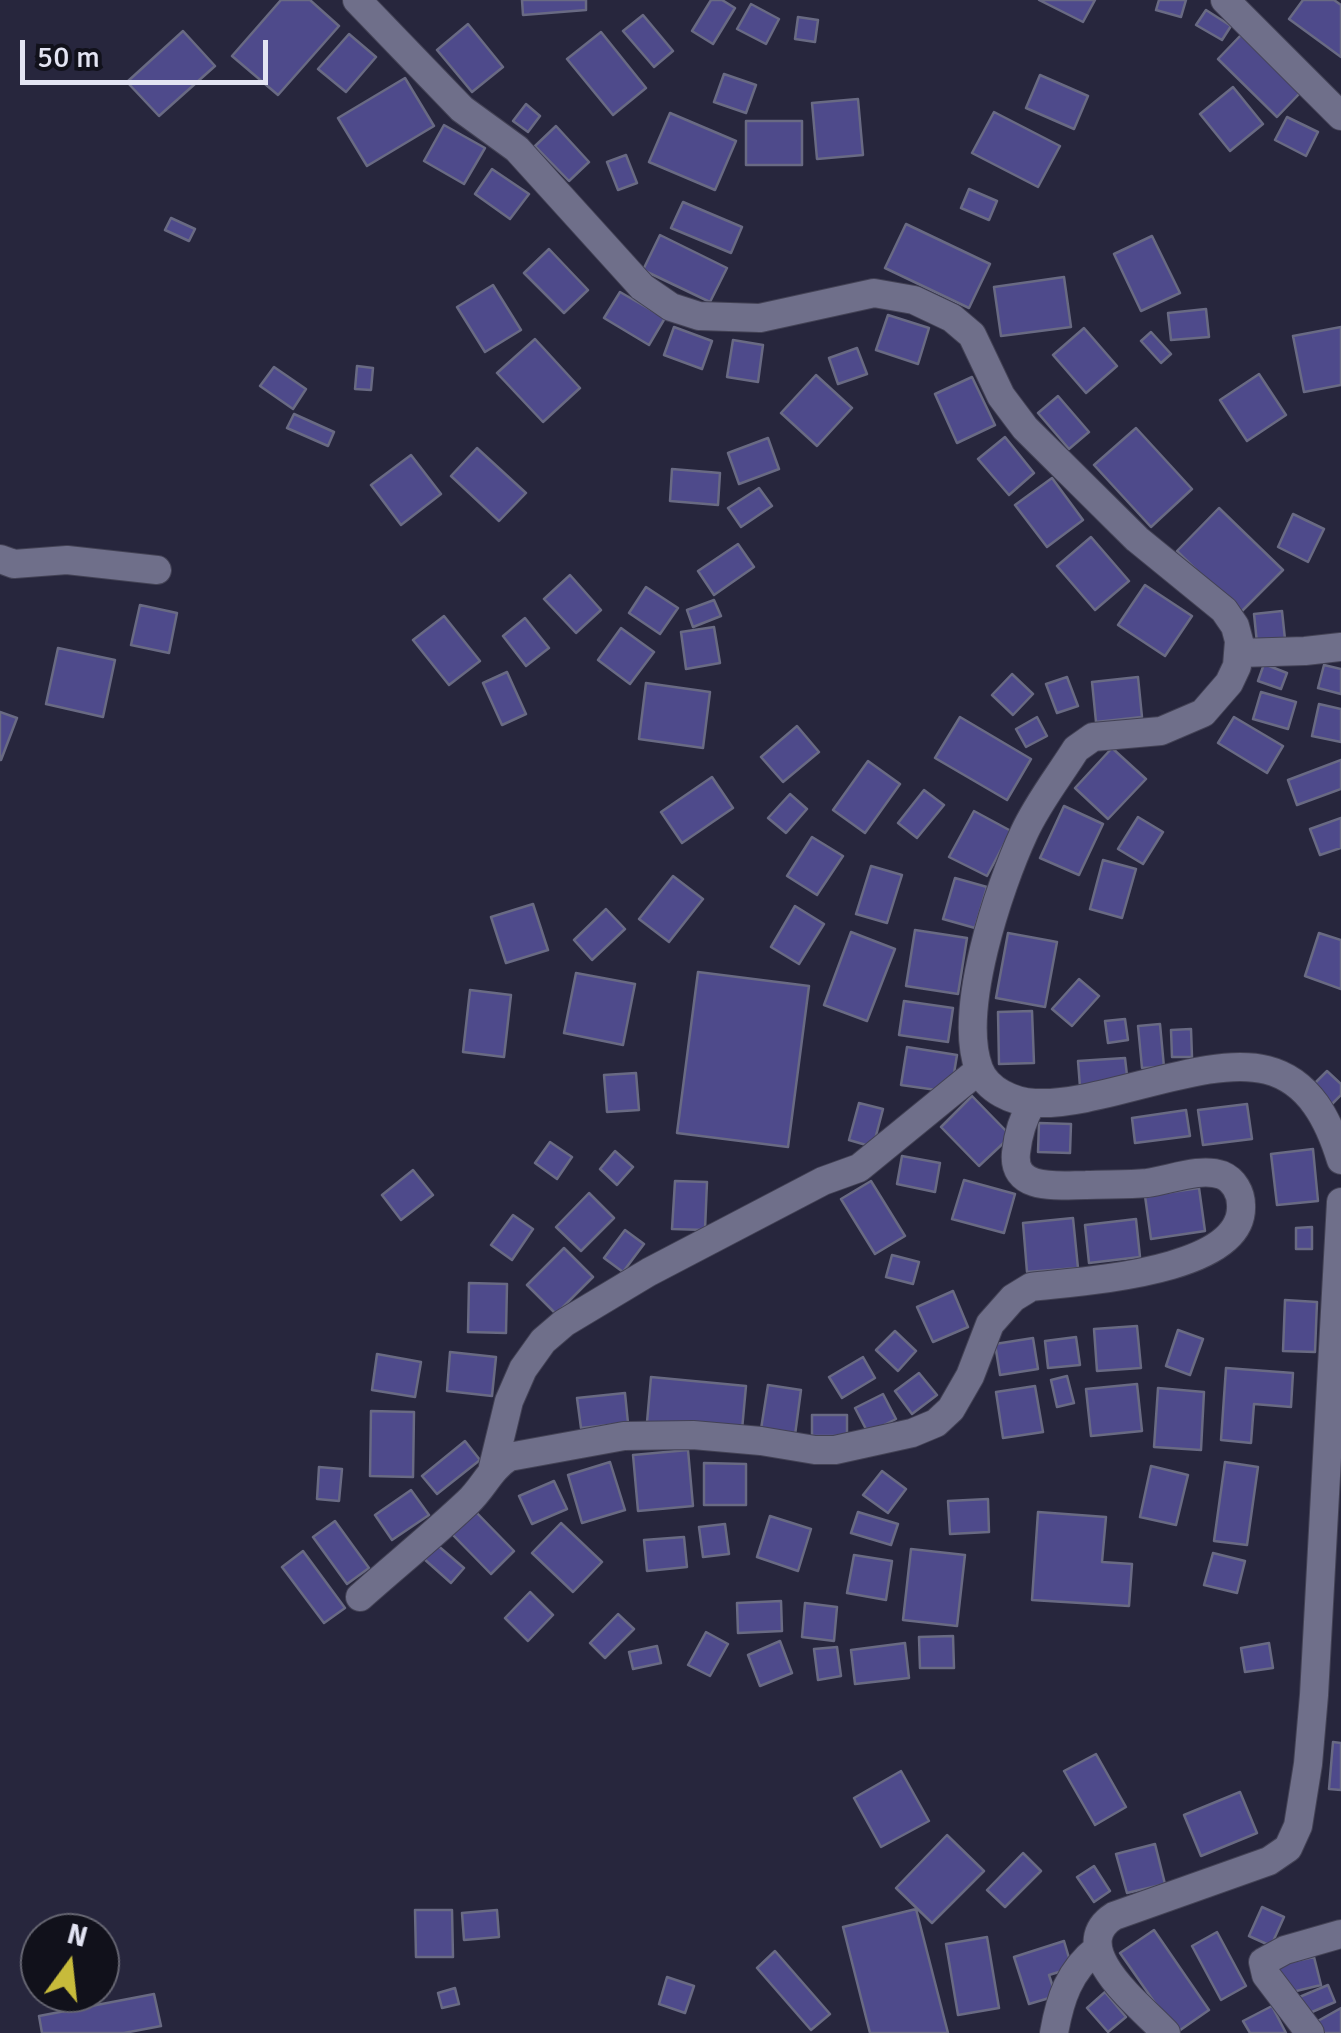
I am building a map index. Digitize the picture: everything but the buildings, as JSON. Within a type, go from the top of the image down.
[{"type":"street","points":[[357,0],[462,109],[517,149],[642,288],[671,307],[699,316],[760,318],[874,293],[914,300],[952,318],[972,336],[1001,396],[1025,428],[1138,539],[1224,610],[1235,626],[1240,653],[1230,683],[1203,712],[1161,731],[1093,737],[1076,748],[1024,832],[985,942],[973,1028],[980,1070],[996,1090],[1032,1103],[1085,1098],[1238,1067],[1267,1070],[1292,1080],[1309,1094],[1325,1118],[1341,1160]]},
{"type":"street","points":[[1224,0],[1341,116]]},
{"type":"street","points":[[0,558],[14,564],[68,560],[157,570]]},
{"type":"street","points":[[1240,653],[1341,647]]},
{"type":"street","points":[[360,1597],[484,1486],[509,1401],[523,1369],[564,1322],[648,1272],[822,1181],[859,1168],[980,1070]]},
{"type":"street","points":[[492,1467],[509,1457],[536,1450],[624,1436],[693,1435],[825,1450],[912,1433],[936,1423],[951,1409],[970,1376],[990,1324],[1013,1298],[1031,1287],[1158,1270],[1216,1247],[1240,1225],[1240,1198],[1234,1183],[1215,1174],[1146,1183],[1047,1185],[1029,1180],[1019,1173],[1015,1162],[1021,1125],[1032,1103]]},
{"type":"street","points":[[1166,2033],[1099,1959],[1098,1931],[1114,1916],[1269,1862],[1288,1848],[1298,1826],[1314,1695],[1341,1202]]},
{"type":"street","points":[[1310,2033],[1266,1975],[1263,1962],[1285,1950],[1341,1934]]},
{"type":"street","points":[[1054,2033],[1069,1980],[1096,1948]]}]
